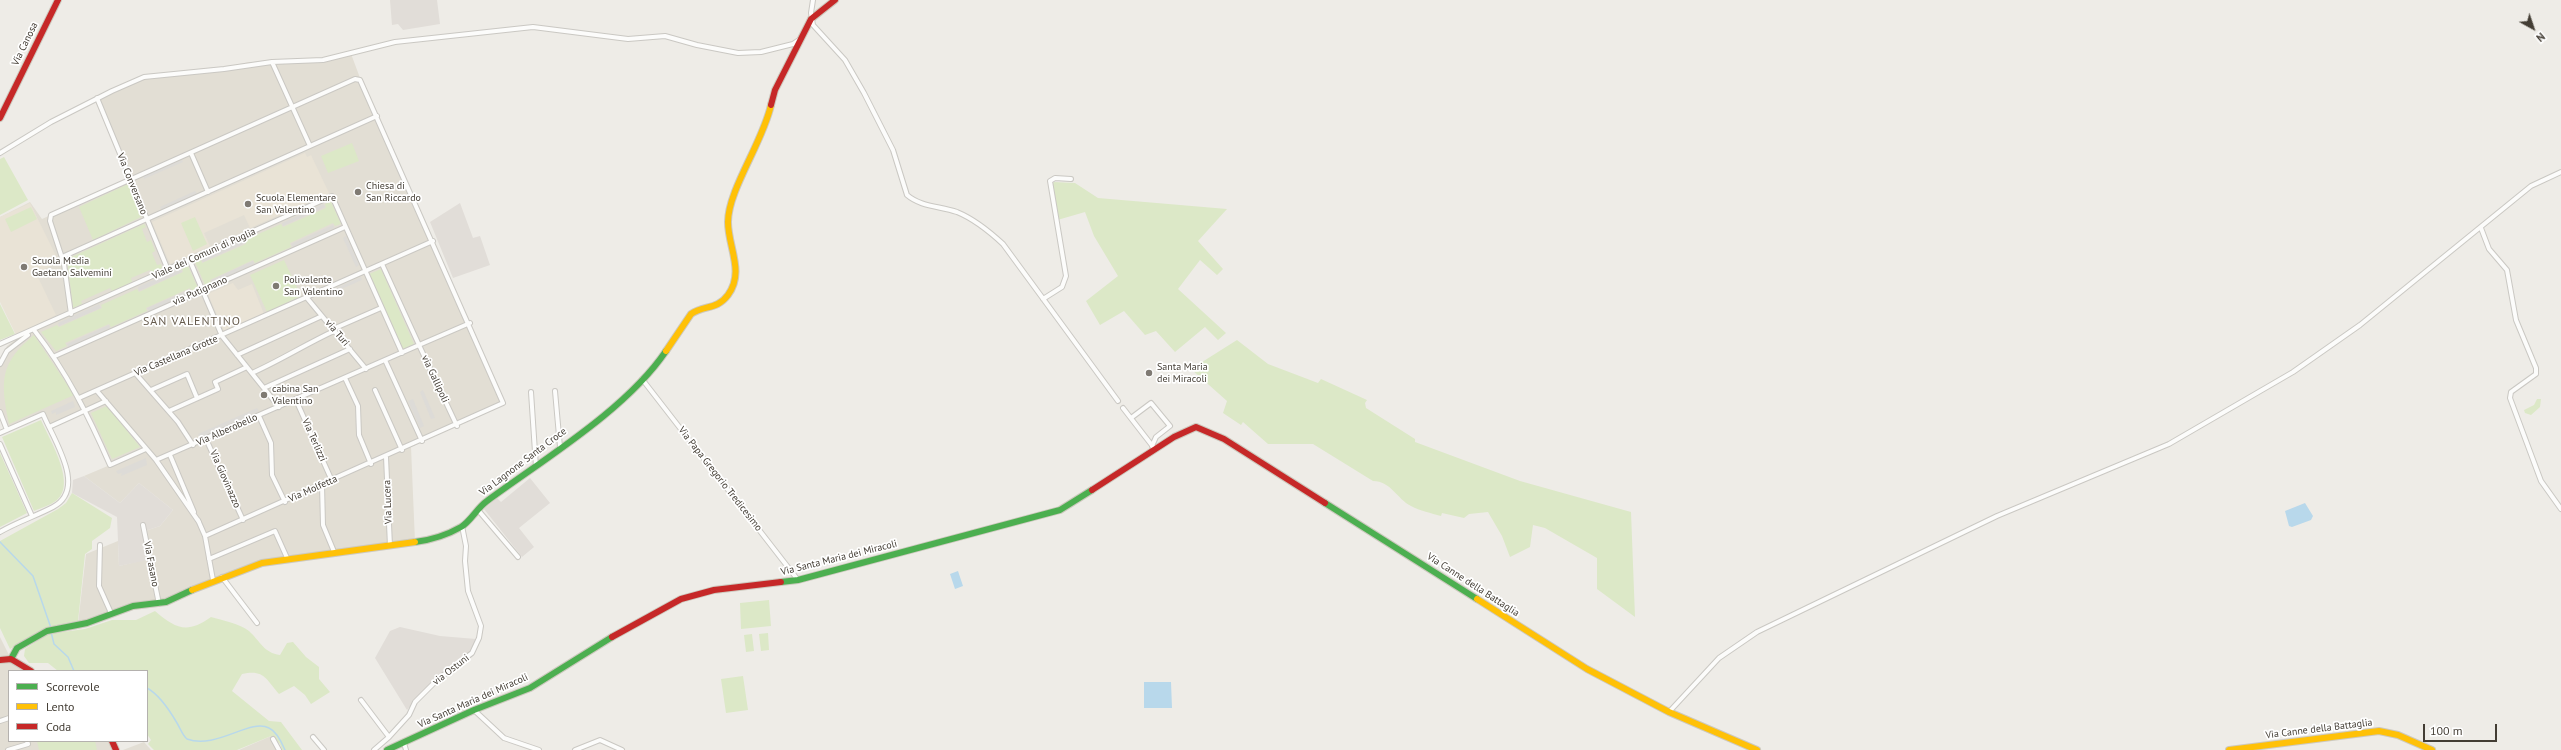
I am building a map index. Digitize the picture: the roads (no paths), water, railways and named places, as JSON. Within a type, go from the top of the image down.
[{"type":"street","name":"Via Canosa","points":[[0,118],[58,0]]},
{"type":"street","points":[[813,0],[811,19],[813,25],[845,60],[864,93],[893,150],[907,195],[926,205],[956,212],[989,231],[1015,257],[1043,299],[1118,401]]},
{"type":"street","points":[[811,19],[835,0]]},
{"type":"street","name":"Via Lagnone Santa Croce","points":[[11,659],[17,648],[47,631],[87,622],[133,606],[158,604],[213,580],[262,563],[431,540],[462,526],[486,502],[536,467],[623,399],[666,352],[691,314],[697,310],[717,306],[728,295],[733,285],[737,274],[728,222],[731,202],[767,125],[775,90],[811,19]]},
{"type":"street","points":[[0,153],[97,98],[144,77],[224,69],[272,62],[323,60],[395,42],[533,27],[628,39],[665,36],[697,45],[738,53],[761,52],[794,44],[800,40]]},
{"type":"street","points":[[272,62],[291,108],[310,146]]},
{"type":"street","points":[[71,314],[62,257],[50,221],[51,215],[355,79],[360,80],[377,116],[470,323],[503,403],[457,426],[422,441],[385,360]]},
{"type":"street","name":"Via Conversano","points":[[97,98],[168,270]]},
{"type":"street","points":[[62,257],[377,116]]},
{"type":"street","points":[[191,153],[208,192]]},
{"type":"street","points":[[1669,712],[1719,658],[1757,632],[1998,516],[2169,444],[2293,372],[2360,325],[2531,186],[2561,172]]},
{"type":"street","points":[[1043,299],[1062,287],[1066,276],[1050,181],[1055,178],[1071,179]]},
{"type":"street","name":"Viale dei Comuni di Puglia","points":[[0,344],[190,261],[332,196],[402,353]]},
{"type":"street","name":"via Putignano","points":[[54,356],[345,227]]},
{"type":"street","points":[[2481,228],[2489,249],[2507,270],[2516,320],[2536,368],[2536,374],[2511,392],[2510,398],[2541,480],[2561,509]]},
{"type":"street","points":[[433,241],[382,264],[419,345],[470,323]]},
{"type":"street","points":[[190,261],[222,336],[279,407]]},
{"type":"street","name":"Via Castellana Grotte","points":[[80,398],[382,264]]},
{"type":"street","name":"via Turi","points":[[307,298],[366,369]]},
{"type":"street","points":[[252,373],[293,354],[299,346],[381,308]]},
{"type":"street","points":[[237,355],[322,316]]},
{"type":"street","points":[[0,364],[11,347],[34,330],[54,356],[80,398],[110,465],[146,449]]},
{"type":"street","name":"via Gallipoli","points":[[385,360],[419,345],[457,426]]},
{"type":"street","points":[[264,388],[350,349]]},
{"type":"street","name":"Via Alberobello","points":[[156,460],[385,360]]},
{"type":"street","points":[[169,411],[218,389],[215,382],[247,367]]},
{"type":"street","points":[[136,374],[169,411],[193,445]]},
{"type":"street","points":[[151,390],[186,374],[197,398]]},
{"type":"street","points":[[345,378],[358,406],[359,435],[371,464]]},
{"type":"street","name":"Via Papa Gregorio Tredicesimo","points":[[642,378],[798,580]]},
{"type":"street","points":[[375,390],[402,450]]},
{"type":"street","points":[[97,391],[156,460],[199,522]]},
{"type":"street","points":[[555,391],[560,447]]},
{"type":"street","points":[[531,392],[536,467]]},
{"type":"street","name":"Via Terlizzi","points":[[296,400],[332,481]]},
{"type":"street","points":[[49,427],[106,401]]},
{"type":"street","points":[[1131,418],[1151,403],[1170,426],[1156,437],[1154,448]]},
{"type":"street","points":[[1123,408],[1154,448]]},
{"type":"street","points":[[0,412],[7,430]]},
{"type":"street","points":[[0,433],[43,414],[68,472],[69,486],[60,503],[0,532]]},
{"type":"street","points":[[259,416],[271,443],[272,474],[285,502]]},
{"type":"street","name":"Via Canne della Battaglia","points":[[1186,430],[1196,427],[1224,439],[1587,669],[1669,712],[1757,750]]},
{"type":"street","name":"Via Santa Maria dei Miracoli","points":[[387,750],[474,710],[530,688],[619,632],[681,599],[714,590],[798,580],[1060,510],[1154,448],[1186,430]]},
{"type":"street","name":"Via Giovinazzo","points":[[206,439],[243,520]]},
{"type":"street","name":"Via Molfetta","points":[[205,536],[422,441]]},
{"type":"street","points":[[0,444],[32,516]]},
{"type":"street","points":[[170,455],[205,536],[213,580]]},
{"type":"street","name":"Via Lucera","points":[[386,457],[390,546]]},
{"type":"street","points":[[322,486],[323,525],[335,554]]},
{"type":"street","points":[[478,510],[518,557]]},
{"type":"street","name":"Via Fasano","points":[[143,525],[158,604]]},
{"type":"street","name":"via Ostuni","points":[[374,750],[389,737],[408,715],[415,702],[437,680],[472,653],[479,638],[481,626],[468,591],[465,561],[466,546],[462,526]]},
{"type":"street","points":[[209,559],[275,531],[288,560]]},
{"type":"street","points":[[100,545],[99,586],[111,613]]},
{"type":"street","points":[[222,577],[257,622]]},
{"type":"street","points":[[0,660],[11,659],[29,670]]},
{"type":"street","points":[[361,700],[389,737]]},
{"type":"street","points":[[474,710],[504,738],[539,750]]},
{"type":"street","name":"Via Canne della Battaglia","points":[[2229,750],[2379,731],[2398,735],[2432,750]]},
{"type":"street","points":[[313,737],[324,750]]},
{"type":"street","points":[[273,739],[279,750]]},
{"type":"street","points":[[575,750],[600,740],[622,750]]},
{"type":"street","points":[[8,750],[28,744],[27,742]]},
{"type":"street","points":[[404,743],[406,750]]},
{"type":"water","points":[[2305,503],[2313,516],[2311,520],[2292,527],[2289,526],[2285,511]]},
{"type":"water","points":[[958,571],[963,586],[955,589],[950,574]]},
{"type":"water","points":[[1144,682],[1171,682],[1172,708],[1144,708]]},
{"type":"waterway","points":[[0,542],[33,576],[51,628]]},
{"type":"waterway","points":[[51,632],[54,644],[68,657],[74,670]]},
{"type":"waterway","points":[[148,689],[164,704],[187,739],[209,741],[252,727],[261,726],[272,730],[285,750]]},
{"type":"place","name":"Chiesa di San Riccardo","points":[[358,192]]},
{"type":"place","name":"Scuola Elementare San Valentino","points":[[248,204]]},
{"type":"place","name":"Scuola Media Gaetano Salvemini","points":[[24,267]]},
{"type":"place","name":"Polivalente San Valentino","points":[[276,286]]},
{"type":"place","name":"Santa Maria dei Miracoli","points":[[1149,373]]},
{"type":"place","name":"cabina San Valentino","points":[[264,395]]},
{"type":"district","name":"SAN VALENTINO","points":[[192,322]]}]
